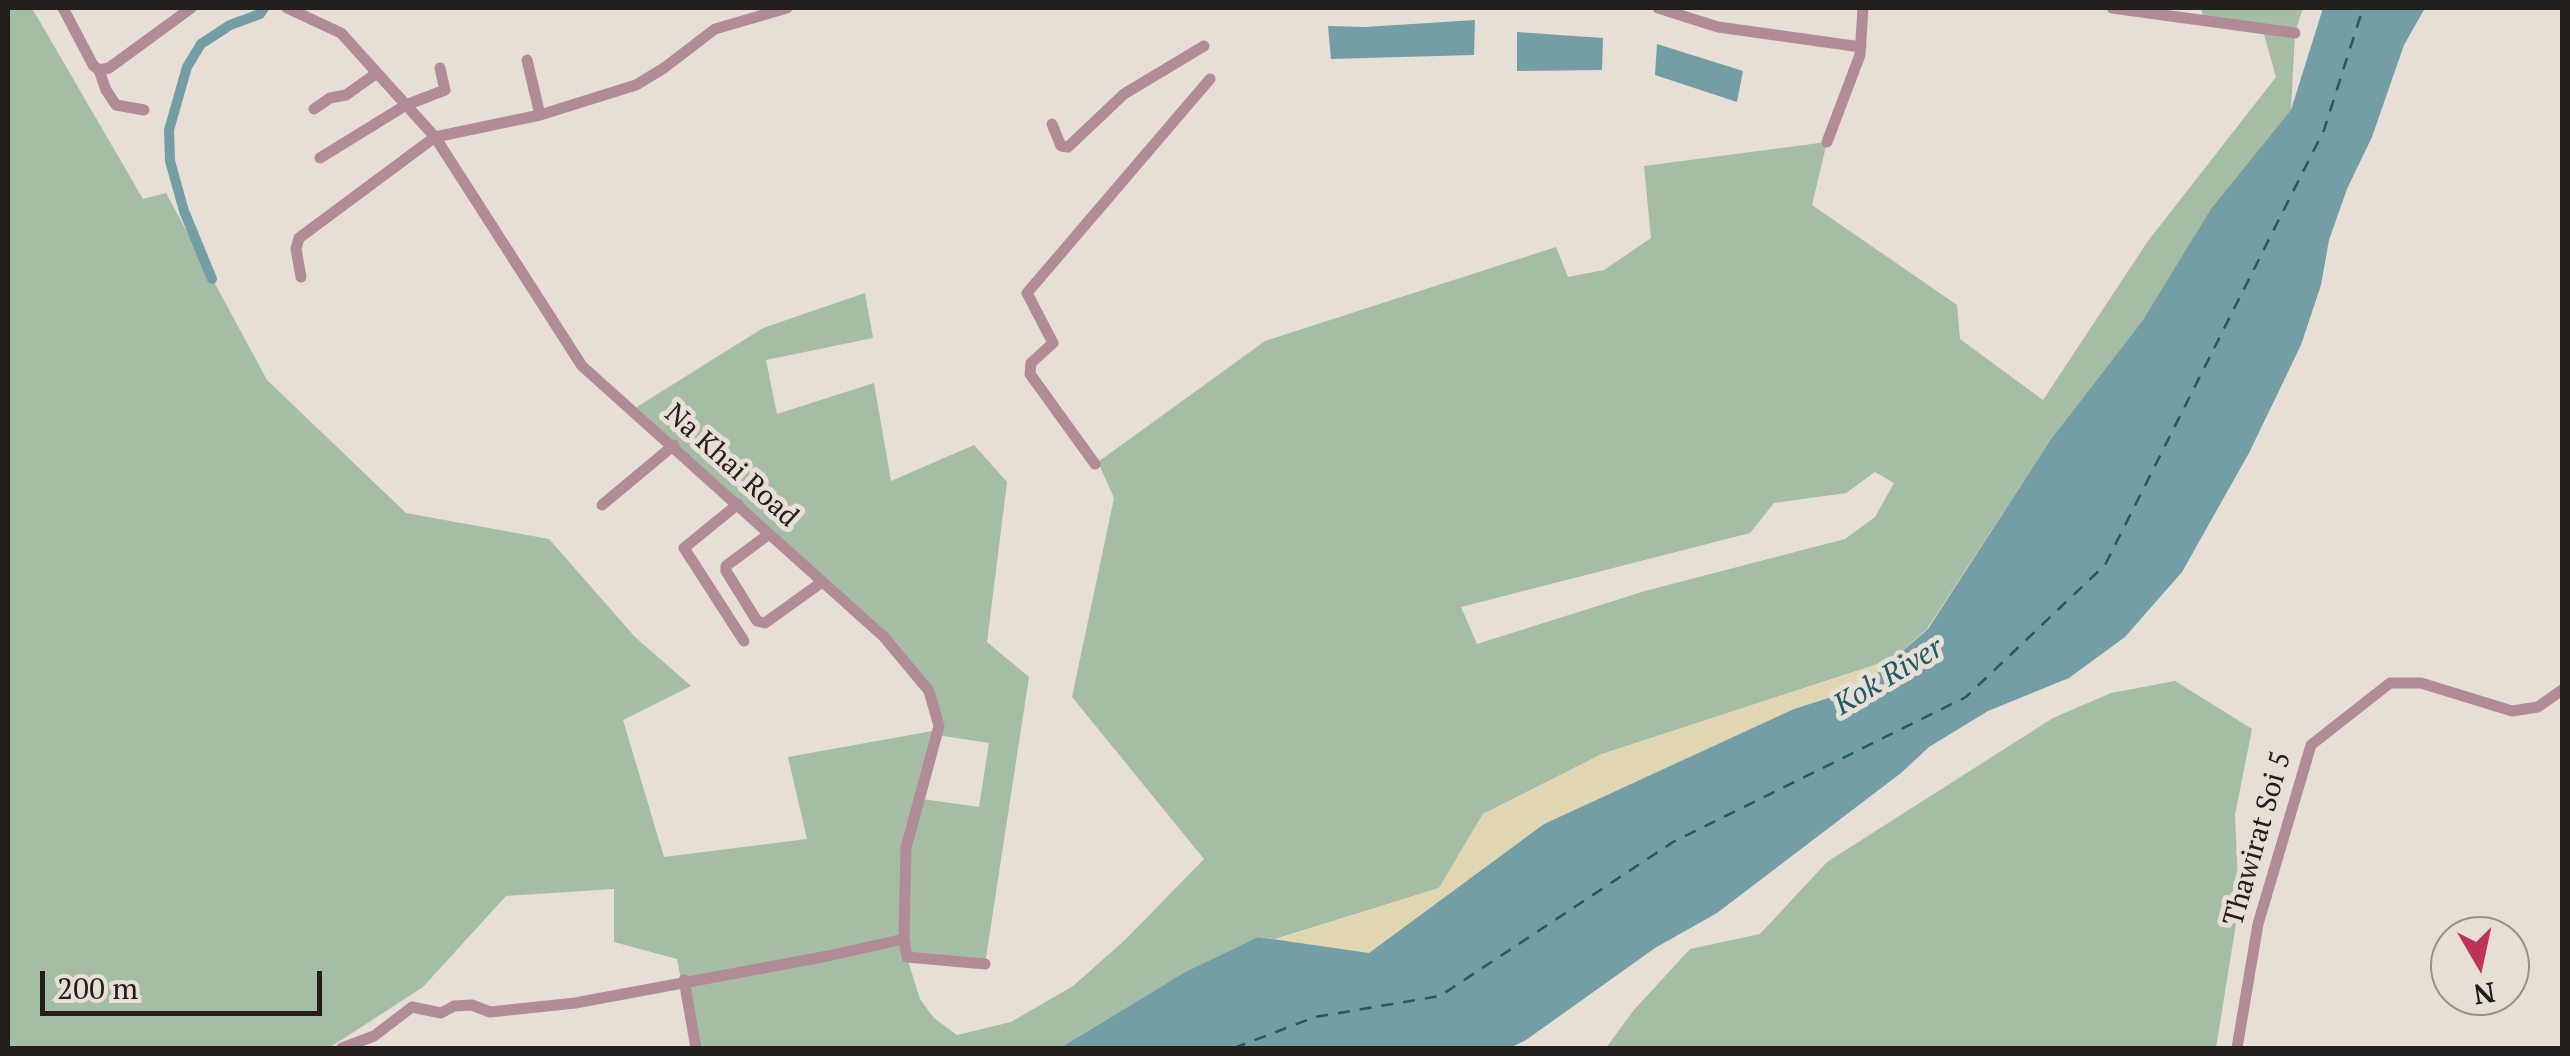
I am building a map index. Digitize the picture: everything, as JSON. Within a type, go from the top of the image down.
[{"type":"street","points":[[63,8],[116,105],[144,110]]},
{"type":"street","points":[[100,70],[191,8]]},
{"type":"street","points":[[301,277],[296,249],[299,238],[435,137],[540,115],[636,85],[715,29],[787,8]]},
{"type":"street","points":[[1658,8],[1718,27],[1861,47]]},
{"type":"street","points":[[1827,142],[1861,47],[1862,8]]},
{"type":"street","points":[[2112,8],[2296,33]]},
{"type":"street","name":"Na Khai Road","points":[[290,9],[341,33],[435,137],[582,366],[884,637],[929,691],[940,726],[906,848],[904,939]]},
{"type":"street","points":[[1052,124],[1062,146],[1068,148],[1124,94],[1204,46]]},
{"type":"street","points":[[528,60],[540,115]]},
{"type":"street","points":[[320,158],[406,105],[444,90],[440,68]]},
{"type":"street","points":[[314,110],[330,98],[346,95],[377,73]]},
{"type":"street","points":[[1094,464],[1030,374],[1031,364],[1053,344],[1027,293],[1210,79]]},
{"type":"street","points":[[602,505],[674,445]]},
{"type":"street","points":[[738,504],[684,548],[744,641]]},
{"type":"street","points":[[769,534],[726,566],[731,581],[757,621],[765,623],[822,582]]},
{"type":"street","name":"Thawirat Soi 5","points":[[2237,1048],[2258,924],[2311,746],[2365,699],[2390,683],[2421,683],[2512,710],[2538,707],[2562,690]]},
{"type":"street","points":[[342,1048],[374,1036],[412,1008],[441,1013],[454,1006],[472,1005],[490,1012],[574,1002],[904,939],[906,957],[985,964]]},
{"type":"street","points":[[684,980],[696,1048]]},
{"type":"green space","points":[[8,8],[32,8],[143,199],[166,193],[267,380],[406,513],[549,539],[635,637],[691,686],[623,720],[664,857],[807,839],[788,757],[938,730],[929,691],[909,667],[632,410],[763,328],[865,293],[873,338],[766,360],[777,414],[874,383],[891,481],[974,445],[1007,482],[987,642],[1029,677],[985,964],[907,958],[920,999],[934,1018],[957,1035],[1011,1022],[1073,986],[1126,939],[1204,859],[1072,697],[1114,498],[1098,462],[1265,341],[1556,247],[1568,277],[1604,270],[1651,238],[1644,166],[1827,142],[1812,205],[1957,305],[1960,339],[2043,400],[2148,241],[2276,77],[2263,31],[2204,20],[2201,8],[2303,8],[2295,33],[2291,110],[2143,320],[2051,439],[1927,629],[1893,659],[1602,754],[1483,814],[1439,888],[1275,939],[1258,937],[1185,972],[1060,1048],[694,1048],[677,959],[614,942],[614,889],[506,896],[423,987],[329,1048],[8,1048]],"holes":[[[1875,472],[1894,483],[1875,517],[1845,539],[1645,591],[1477,644],[1461,607],[1750,533],[1774,503],[1846,493]],[[937,735],[989,743],[979,807],[922,799]]]},
{"type":"green space","points":[[2175,681],[2252,729],[2235,815],[2239,905],[2216,1048],[1606,1048],[1633,1011],[1690,949],[1760,934],[1827,862],[2053,718],[2111,693]]},
{"type":"sand","points":[[1893,659],[1860,688],[1794,709],[1544,824],[1369,953],[1275,940],[1439,888],[1483,814],[1602,754]]},
{"type":"water","name":"Kok River","points":[[2323,8],[2425,8],[2404,45],[2372,137],[2347,189],[2301,345],[2249,453],[2182,572],[2125,637],[2069,678],[1988,711],[1929,747],[1901,773],[1717,913],[1655,948],[1510,1048],[1060,1048],[1185,972],[1258,937],[1369,953],[1544,824],[1794,709],[1860,688],[1928,629],[2051,439],[2143,320],[2211,209],[2291,110]]},
{"type":"water","points":[[1475,20],[1474,55],[1331,59],[1328,26]]},
{"type":"water","points":[[1517,32],[1603,38],[1602,70],[1517,71]]},
{"type":"water","points":[[1657,44],[1743,71],[1737,102],[1655,75]]},
{"type":"waterway","points":[[212,279],[184,211],[170,161],[169,130],[187,67],[201,44],[230,25],[260,14],[264,8]]},
{"type":"ferry route","points":[[1234,1048],[1315,1017],[1440,996],[1673,842],[1966,697],[2105,565],[2324,130],[2363,8]]}]
